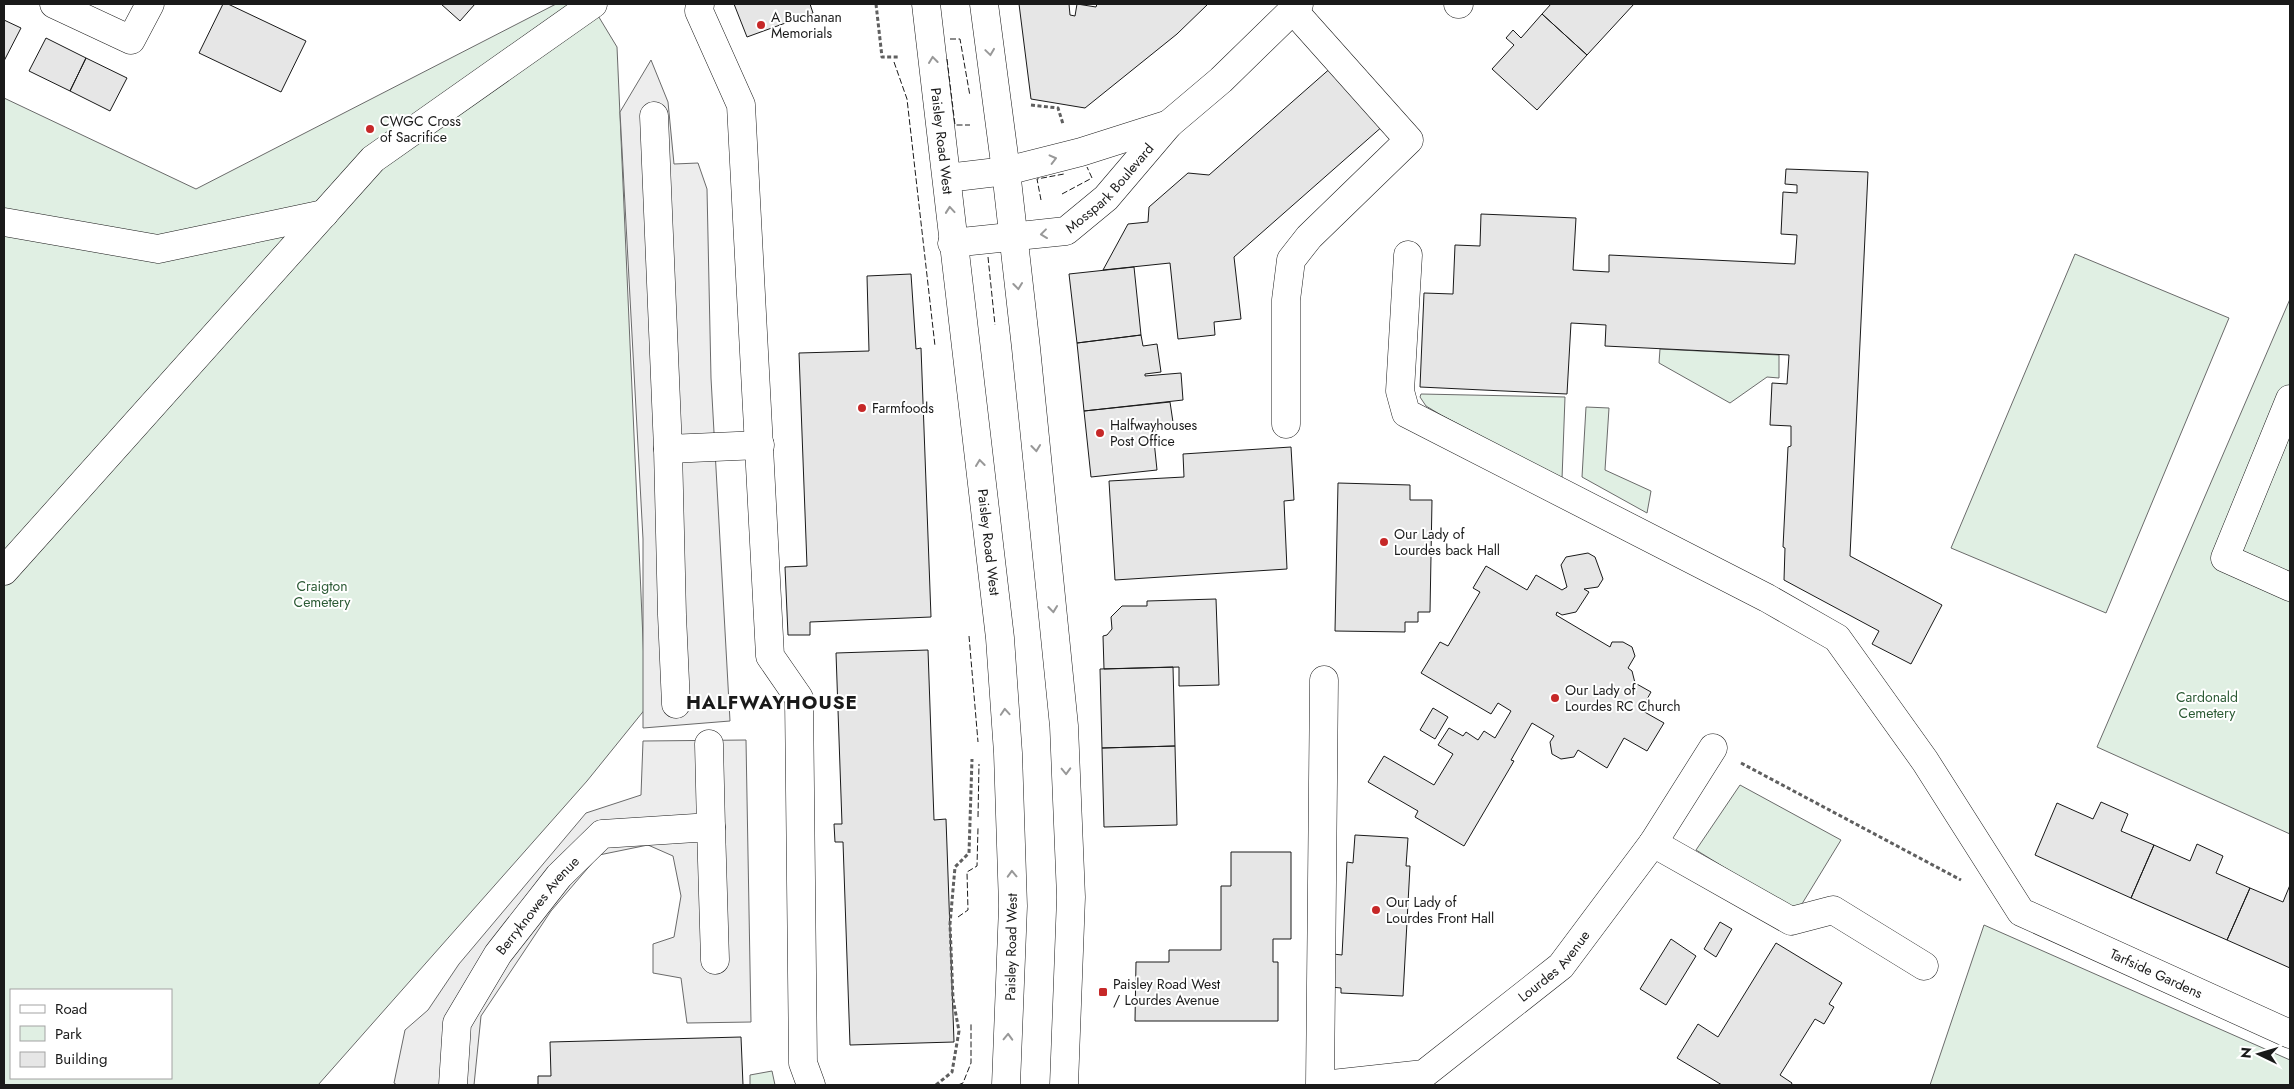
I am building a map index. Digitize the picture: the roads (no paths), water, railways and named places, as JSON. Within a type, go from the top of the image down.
[{"type":"street","points":[[54,4],[132,40],[150,4]]},
{"type":"street","points":[[4,571],[373,159],[593,4]]},
{"type":"street","points":[[700,4],[699,11],[741,105],[770,656],[799,698],[803,1063],[811,1085]]},
{"type":"street","name":"Paisley Road West","points":[[926,4],[947,178],[952,243],[964,326],[1000,638],[1008,753],[1013,906],[1006,1085]]},
{"type":"street","points":[[984,4],[1006,171],[1012,238],[1026,348],[1064,726],[1071,898],[1064,1085]]},
{"type":"street","points":[[1286,424],[1286,300],[1291,260],[1308,237],[1408,140],[1296,7]]},
{"type":"street","name":"Mosspark Boulevard","points":[[952,243],[1066,231],[1106,198],[1169,124],[1222,80],[1296,7]]},
{"type":"street","points":[[654,116],[668,449],[676,704]]},
{"type":"street","name":"Mosspark Boulevard","points":[[947,178],[1006,171],[1081,152],[1169,124]]},
{"type":"street","points":[[4,222],[158,249],[324,214]]},
{"type":"street","name":"Tarfside Gardens","points":[[1408,255],[1400,391],[1406,413],[1767,598],[1837,638],[1930,769],[2021,912],[2290,1034]]},
{"type":"street","points":[[2290,399],[2225,558],[2290,587]]},
{"type":"street","points":[[668,449],[760,445]]},
{"type":"street","points":[[1322,1085],[1324,680]]},
{"type":"street","points":[[709,744],[715,960]]},
{"type":"street","name":"Lourdes Avenue","points":[[1322,1085],[1424,1074],[1561,966],[1652,843],[1714,748]]},
{"type":"street","name":"Berryknowes Avenue","points":[[453,1085],[457,1023],[498,954],[559,876],[602,834],[711,827]]},
{"type":"street","points":[[1652,843],[1791,921],[1833,910],[1924,966]]},
{"type":"place","name":"A Buchanan Memorials","points":[[761,25]]},
{"type":"place","name":"CWGC Cross of Sacrifice","points":[[370,129]]},
{"type":"place","name":"Farmfoods","points":[[862,408]]},
{"type":"place","name":"Halfwayhouses Post Office","points":[[1100,433]]},
{"type":"place","name":"Our Lady of Lourdes back Hall","points":[[1384,542]]},
{"type":"place","name":"Our Lady of Lourdes RC Church","points":[[1555,698]]},
{"type":"place","name":"Our Lady of Lourdes Front Hall","points":[[1376,910]]},
{"type":"place","name":"Paisley Road West / Lourdes Avenue","points":[[1103,992]]},
{"type":"district","name":"HALFWAYHOUSE","points":[[772,702]]},
{"type":"park label","name":"Craigton Cemetery","points":[[322,594]]},
{"type":"park label","name":"Cardonald Cemetery","points":[[2207,706]]}]
